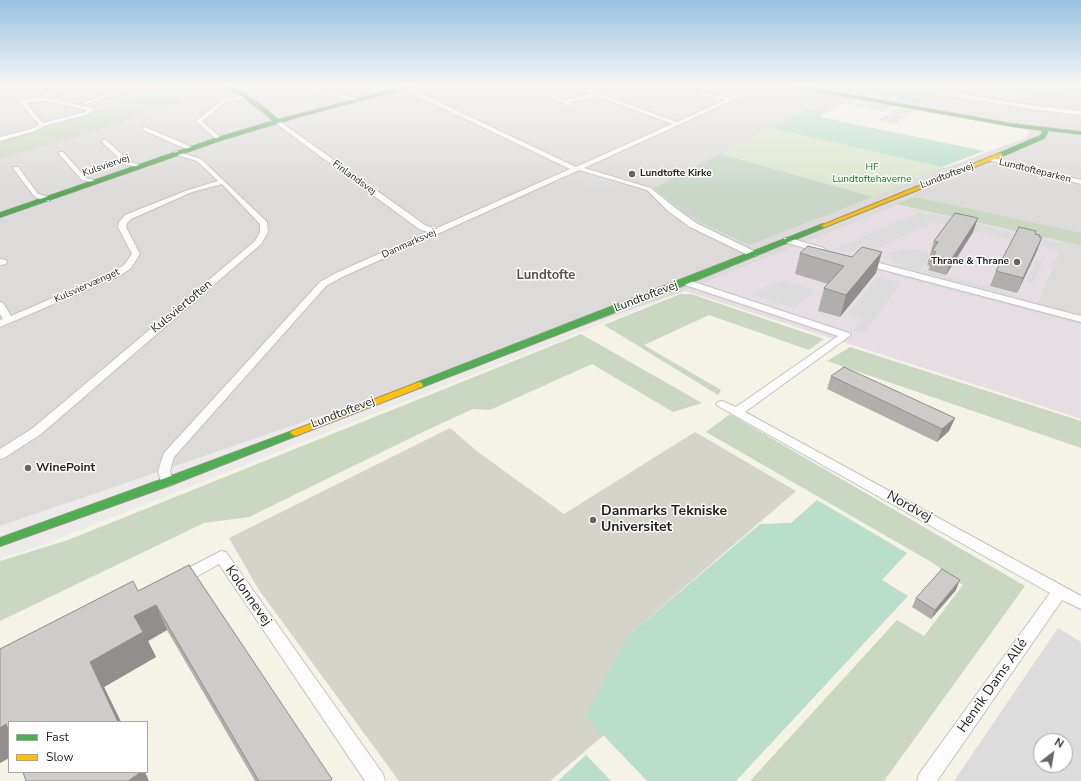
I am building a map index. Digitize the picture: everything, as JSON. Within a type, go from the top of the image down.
[{"type":"street","points":[[39,121],[42,125]]},
{"type":"street","points":[[2,137],[33,130],[42,125],[55,121]]},
{"type":"street","points":[[199,121],[219,139]]},
{"type":"street","name":"Kulsviervej","points":[[0,215],[190,148],[275,121]]},
{"type":"street","name":"Finlandsvej","points":[[277,121],[422,227],[434,232]]},
{"type":"street","points":[[476,121],[576,168],[649,189],[671,209],[693,225],[754,254]]},
{"type":"street","points":[[670,121],[677,124]]},
{"type":"street","name":"Danmarksvej","points":[[167,482],[164,471],[168,456],[323,284],[339,275],[434,232],[683,121]]},
{"type":"street","points":[[993,121],[1081,133]]},
{"type":"street","points":[[145,128],[190,148]]},
{"type":"street","name":"Lundtoftevej","points":[[0,542],[167,482],[685,282],[1038,139],[1045,133],[1044,129]]},
{"type":"street","points":[[104,141],[128,164],[138,166]]},
{"type":"street","points":[[60,153],[84,179],[94,182]]},
{"type":"street","name":"Kulsviertoften","points":[[0,455],[37,431],[258,242],[264,232],[264,224],[199,160],[176,153]]},
{"type":"street","name":"Lundtofteparken","points":[[990,159],[1081,182]]},
{"type":"street","points":[[16,168],[36,195],[46,199]]},
{"type":"street","name":"Kulsviervænget","points":[[0,305],[5,315],[5,322],[116,274],[127,267],[136,254],[122,227],[123,222],[128,217],[190,191],[223,182]]},
{"type":"street","points":[[787,240],[829,252]]},
{"type":"street","points":[[854,259],[1081,319]]},
{"type":"street","name":"Lundtoftevej","points":[[685,282],[846,335],[737,412]]},
{"type":"street","name":"Nordvej","points":[[722,404],[1081,603]]},
{"type":"street","name":"Kolonnevej","points":[[169,585],[221,556],[376,781]]},
{"type":"street","name":"Henrik Dams Allé","points":[[926,781],[1060,591]]},
{"type":"shaded area","points":[[0,121],[1081,121],[1081,317],[1037,305],[1063,242],[898,205],[685,291],[0,526]]},
{"type":"shaded area","points":[[784,121],[980,121],[1023,129],[1030,132],[1025,138],[945,168],[771,128]]},
{"type":"shaded area","points":[[884,121],[898,121],[894,124]]},
{"type":"shaded area","points":[[580,173],[620,182],[604,190],[566,180]]},
{"type":"shaded area","points":[[898,205],[1063,242],[1037,305],[1081,317],[1081,419],[685,291]]},
{"type":"shaded area","points":[[919,213],[927,215],[929,213],[1072,246],[1069,253],[928,221],[925,222],[930,224],[867,253],[861,251],[841,251],[835,248]]},
{"type":"shaded area","points":[[906,249],[930,252],[927,254],[930,256],[918,272],[898,266],[890,259],[890,254],[892,252]]},
{"type":"shaded area","points":[[1036,260],[1043,262],[1033,284],[1026,282]]},
{"type":"shaded area","points":[[924,270],[1025,297],[1024,300],[922,273]]},
{"type":"shaded area","points":[[892,271],[1081,321],[1081,325],[890,274]]},
{"type":"shaded area","points":[[877,277],[901,283],[864,333],[854,330],[863,318],[848,314]]},
{"type":"shaded area","points":[[782,280],[816,290],[795,308],[750,294]]},
{"type":"shaded area","name":"Danmarks Tekniske Universitet","points":[[685,291],[1081,419],[1081,781],[0,781],[0,559],[37,547]]},
{"type":"shaded area","points":[[450,428],[478,452],[564,514],[695,432],[796,491],[629,635],[604,735],[550,781],[399,781],[259,590],[229,538]]},
{"type":"shaded area","points":[[1058,628],[1081,642],[1081,781],[954,781]]},
{"type":"green space","points":[[64,121],[127,121],[0,159],[0,140]]},
{"type":"green space","points":[[784,121],[841,121],[984,151],[942,167],[771,128]]},
{"type":"green space","name":"HF Lundtoftehaverne","points":[[771,128],[942,167],[873,197],[720,154]]},
{"type":"green space","points":[[720,154],[873,197],[749,245],[698,221],[681,210],[654,188]]},
{"type":"green space","points":[[914,197],[1081,233],[1081,245],[896,204]]},
{"type":"green space","points":[[680,294],[691,294],[824,339],[809,350],[709,315],[644,345],[721,390],[718,395],[604,325]]},
{"type":"green space","points":[[581,334],[702,403],[673,412],[592,364],[490,410],[473,409],[249,517],[204,523],[0,621],[0,561],[68,540]]},
{"type":"green space","points":[[850,347],[1081,421],[1081,448],[827,361]]},
{"type":"green space","points":[[730,414],[1025,586],[884,781],[750,781],[897,620],[924,636],[963,585],[933,563],[706,432]]},
{"type":"green space","points":[[817,500],[907,553],[882,580],[908,596],[736,781],[647,781],[586,717],[629,635],[760,524],[791,523]]},
{"type":"green space","points":[[586,755],[611,781],[558,781]]},
{"type":"building","points":[[955,213],[978,218],[951,260],[933,256],[936,252],[932,251],[938,242],[934,241]]},
{"type":"building","points":[[1019,227],[1036,231],[1035,234],[1042,237],[1023,278],[996,271]]},
{"type":"building","points":[[808,246],[852,257],[862,247],[882,252],[846,295],[824,288],[844,266],[800,253]]},
{"type":"building","points":[[844,367],[955,418],[942,429],[831,376]]},
{"type":"building","points":[[189,565],[332,779],[330,781],[259,781],[156,605],[134,616],[143,632],[90,662],[118,721],[8,721],[8,729],[6,724],[0,728],[0,649],[133,581],[138,591]]},
{"type":"building","points":[[942,569],[960,580],[935,610],[916,598]]},
{"type":"building","points":[[23,773],[140,773],[128,781],[26,781]]},
{"type":"traffic: fast","points":[[0,215],[219,139],[278,121]]},
{"type":"traffic: fast","points":[[992,121],[1081,133]]},
{"type":"traffic: fast","points":[[1000,155],[1042,137],[1045,133],[1044,129]]},
{"type":"traffic: fast","points":[[419,385],[674,286],[823,226]]},
{"type":"traffic: fast","points":[[0,542],[167,482],[295,433]]},
{"type":"traffic: slow","points":[[823,226],[1000,155]]},
{"type":"traffic: slow","points":[[295,433],[419,385]]},
{"type":"place","name":"Lundtofte Kirke","points":[[632,174]]},
{"type":"place","name":"Thrane & Thrane","points":[[1017,262]]},
{"type":"place","name":"WinePoint","points":[[28,468]]},
{"type":"place","name":"Danmarks Tekniske Universitet","points":[[593,520]]},
{"type":"district","name":"Lundtofte","points":[[546,276]]}]
